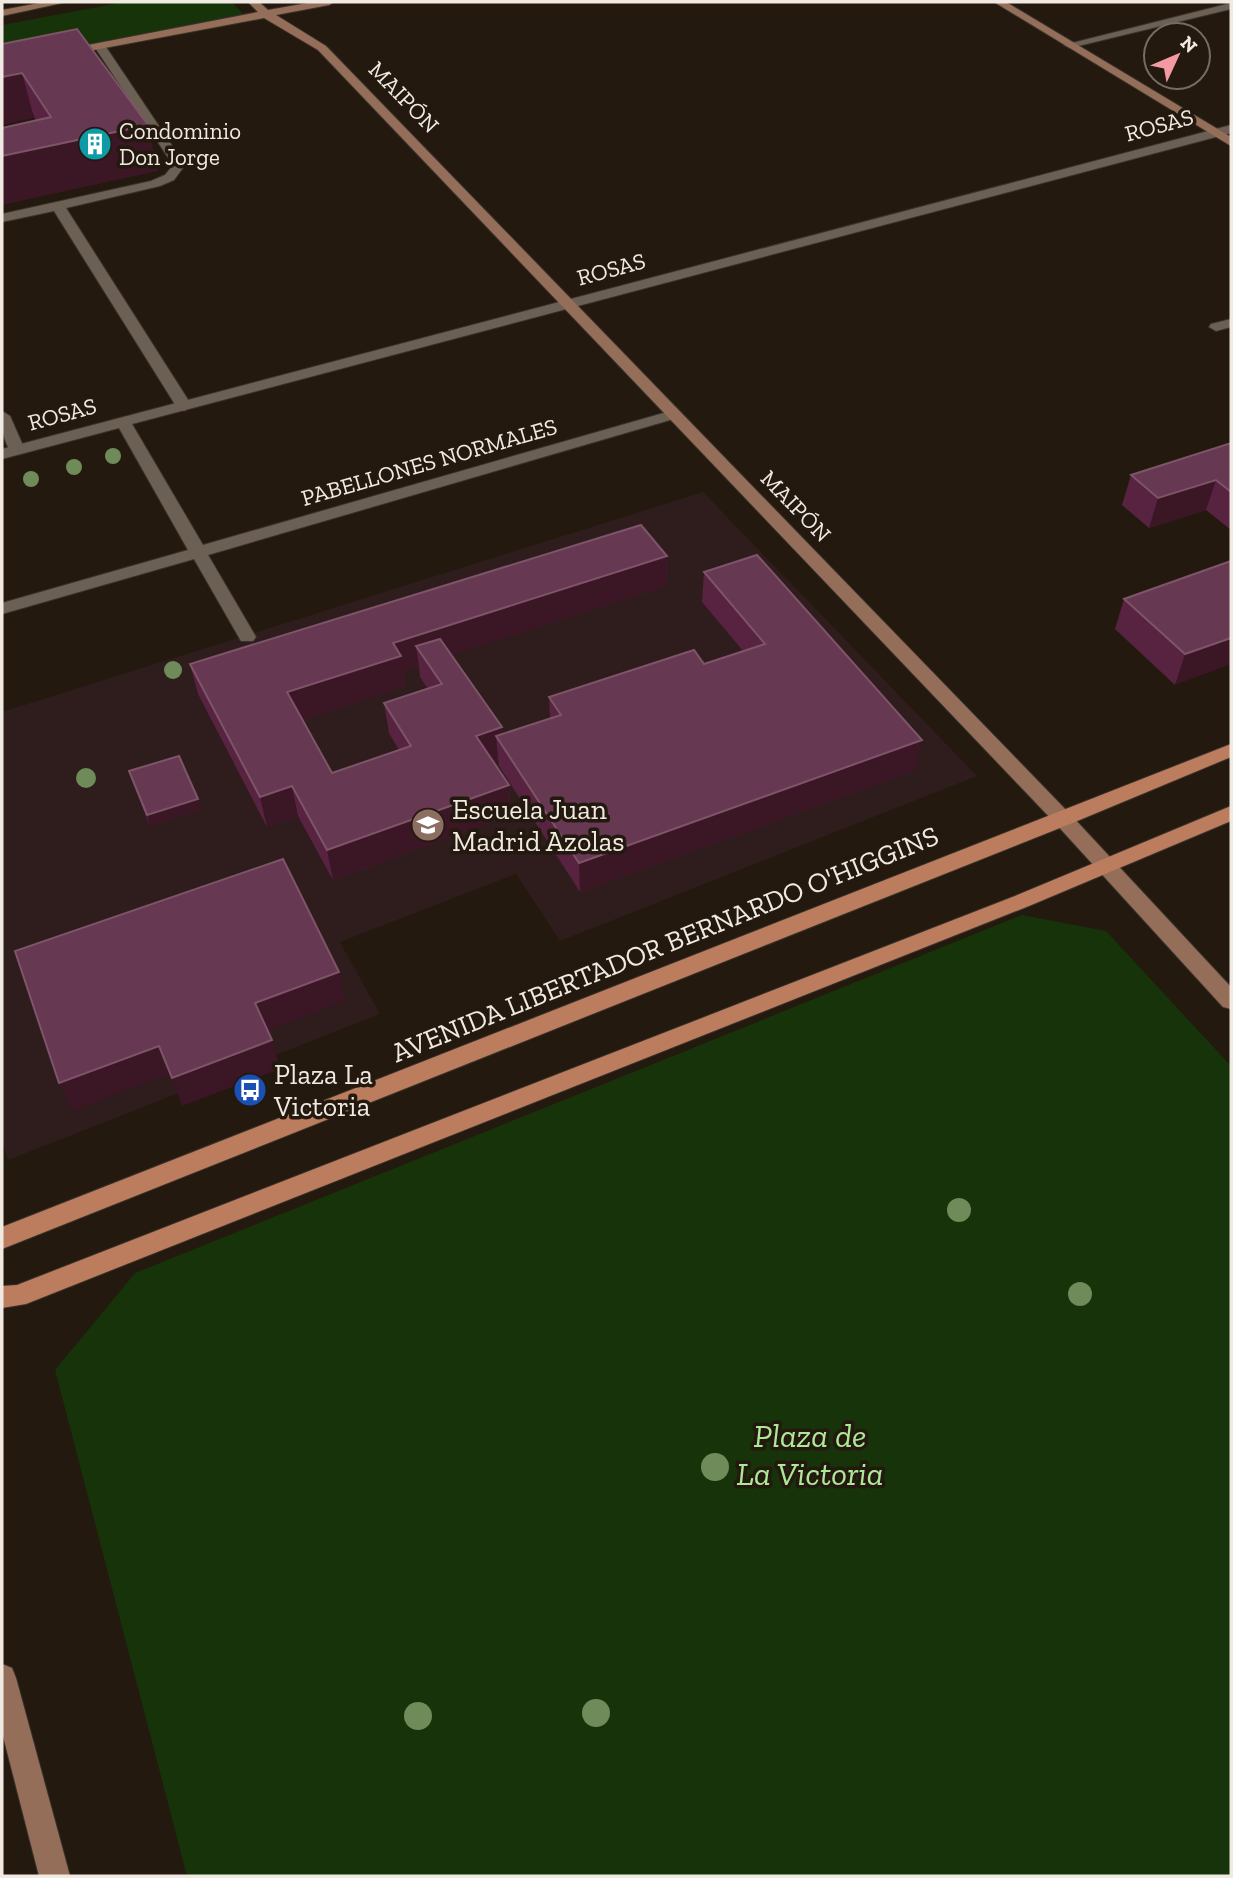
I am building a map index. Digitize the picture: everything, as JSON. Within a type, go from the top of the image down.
[{"type":"main road","name":"AVENIDA LIBERTADOR BERNARDO O'HIGGINS","points":[[2,1238],[1063,819],[1231,750]]},
{"type":"main road","points":[[2,1297],[17,1296],[1105,867],[1231,813]]},
{"type":"street","points":[[2,13],[62,2]]},
{"type":"street","name":"MAIPÓN","points":[[253,2],[267,14],[322,48],[1063,819],[1231,1000]]},
{"type":"street","points":[[49,56],[267,14],[305,12],[329,2]]},
{"type":"street","points":[[999,2],[1231,142]]},
{"type":"street","points":[[3,26],[37,6]]},
{"type":"street","points":[[1070,44],[1231,6]]},
{"type":"street","name":"MAIPÓN","points":[[305,12],[322,48]]},
{"type":"street","points":[[2,218],[164,181],[175,174],[179,165],[100,46]]},
{"type":"street","name":"ROSAS","points":[[9,452],[1231,129]]},
{"type":"street","points":[[58,206],[184,406]]},
{"type":"street","name":"PABELLONES NORMALES","points":[[2,609],[673,415]]},
{"type":"street","points":[[2,416],[9,452]]},
{"type":"street","points":[[123,422],[247,637]]},
{"type":"street","points":[[2,1678],[55,1876]]},
{"type":"shaded area","name":"Escuela Juan Madrid Azolas","points":[[703,492],[977,776],[560,941],[516,874],[340,942],[380,1014],[8,1160],[2,1142],[2,712]]},
{"type":"green space","points":[[124,2],[232,2],[243,14],[2,61],[2,25]]},
{"type":"green space","name":"Plaza de La Victoria","points":[[1022,915],[1106,931],[1231,1066],[1231,1876],[187,1876],[55,1370],[135,1273]]},
{"type":"building","points":[[77,29],[148,125],[2,156],[2,128],[51,117],[22,73],[2,77],[2,44]]},
{"type":"building","points":[[1231,443],[1231,492],[1216,480],[1158,498],[1131,475]]},
{"type":"building","points":[[641,525],[667,556],[393,643],[401,656],[287,692],[332,773],[411,746],[384,703],[442,684],[416,646],[440,639],[502,727],[476,736],[509,785],[327,850],[292,786],[260,797],[190,664]]},
{"type":"building","points":[[757,555],[922,740],[579,863],[496,736],[561,715],[549,697],[694,650],[704,664],[765,644],[704,572]]},
{"type":"building","points":[[1231,561],[1231,638],[1185,654],[1124,599]]},
{"type":"building","points":[[179,756],[198,799],[147,815],[129,771]]},
{"type":"building","points":[[283,859],[339,972],[255,1003],[272,1040],[172,1078],[159,1046],[59,1083],[15,951]]},
{"type":"place","name":"Condominio Don Jorge","points":[[95,144]]},
{"type":"place","name":"Escuela Juan Madrid Azolas","points":[[428,825]]},
{"type":"place","name":"Plaza La Victoria","points":[[250,1090]]}]
